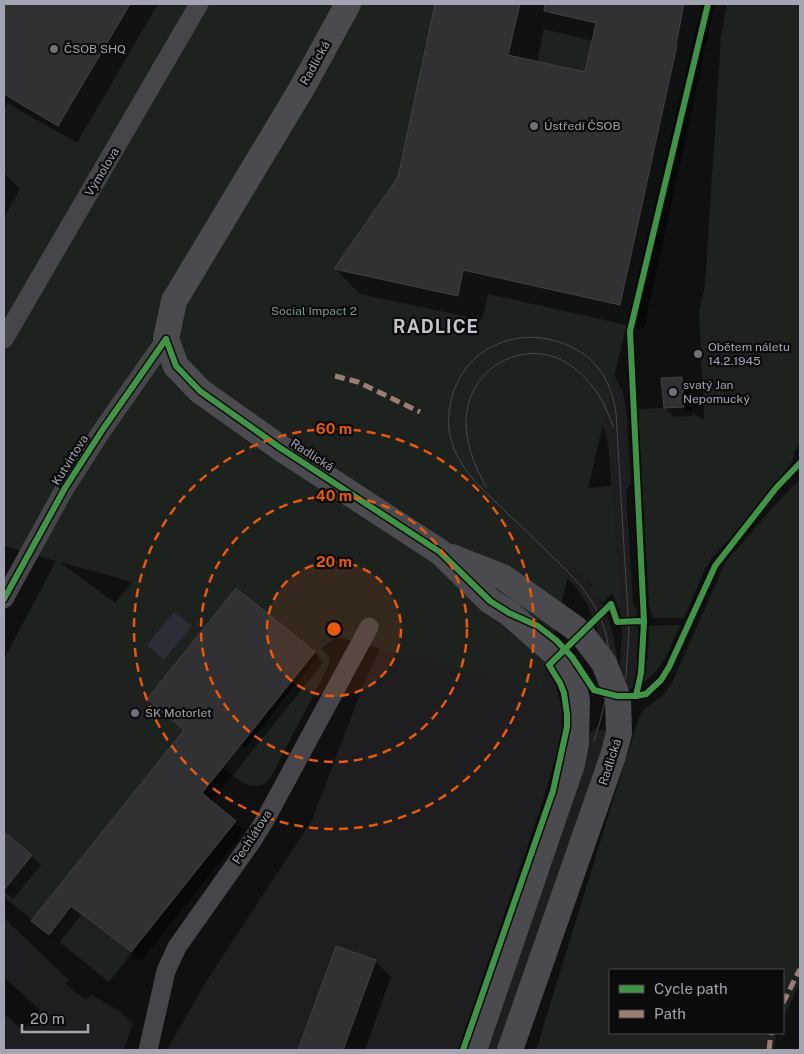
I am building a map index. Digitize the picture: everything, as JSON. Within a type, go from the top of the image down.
[{"type":"main road","name":"Radlická","points":[[348,4],[302,88],[174,301],[166,339],[176,366],[200,391],[279,447],[440,552],[490,601],[510,613],[558,656],[571,676],[577,700],[576,743],[572,764],[474,1050]]},
{"type":"main road","name":"Radlická","points":[[440,552],[503,577],[575,628],[604,663],[618,698],[620,734],[510,1050]]},
{"type":"street","name":"Výmolova","points":[[4,339],[199,4]]},
{"type":"street","name":"Kutvirtova","points":[[4,599],[65,488],[102,429],[166,339]]},
{"type":"street","name":"Pechlátova","points":[[148,1050],[166,971],[177,947],[260,827],[369,627]]},
{"type":"shaded area","points":[[535,325],[566,331],[578,336],[598,351],[613,372],[626,405],[631,484],[626,490],[633,605],[637,609],[638,629],[637,666],[633,688],[625,690],[619,675],[622,636],[608,443],[599,411],[588,393],[576,380],[558,367],[539,362],[518,363],[492,377],[479,396],[476,408],[477,438],[480,454],[487,470],[505,497],[583,576],[598,595],[608,617],[613,636],[617,655],[617,670],[597,637],[599,635],[588,606],[578,590],[560,570],[456,471],[442,444],[440,421],[443,395],[447,382],[462,358],[488,338],[509,329]]},
{"type":"shaded area","points":[[408,589],[546,668],[556,687],[562,708],[562,728],[558,749],[542,804],[458,1050],[167,1050],[207,980],[312,820],[364,683]]},
{"type":"shaded area","points":[[174,612],[192,626],[164,660],[147,645]]},
{"type":"shaded area","points":[[595,729],[608,731],[504,1050],[480,1050],[590,733]]},
{"type":"shaded area","points":[[4,918],[69,980],[65,984],[86,1000],[92,995],[119,1011],[133,1023],[124,1050],[4,1050]]},
{"type":"green space","name":"Social Impact 2","points":[[4,4],[702,4],[588,488],[612,486],[621,613],[612,593],[602,603],[591,585],[571,564],[540,692],[337,637],[321,648],[330,658],[328,667],[270,778],[260,786],[249,785],[223,768],[202,793],[236,821],[109,982],[4,897],[4,659],[56,561],[5,546],[4,549]],"holes":[[[60,562],[132,582],[115,603]],[[315,652],[319,655],[245,748],[242,745]]]},
{"type":"green space","points":[[727,4],[800,4],[800,445],[795,450],[793,461],[711,559],[684,618],[653,618],[649,604],[638,409],[684,407],[704,420],[699,311],[705,285],[721,36]]},
{"type":"green space","points":[[800,479],[800,982],[784,1017],[784,969],[609,969],[609,1034],[776,1034],[774,1050],[536,1050],[638,720],[642,711],[663,695],[672,683],[725,563]]},
{"type":"green space","points":[[680,625],[670,649],[661,664],[651,677],[644,682],[649,626]]},
{"type":"building","name":"ČSOB SHQ","points":[[4,4],[130,4],[58,126],[4,94]]},
{"type":"building","name":"Ústředí ČSOB","points":[[435,4],[520,4],[508,55],[585,72],[596,23],[544,11],[545,4],[684,4],[677,45],[620,305],[463,270],[458,296],[334,269],[398,177]]},
{"type":"building","name":"svatý Jan Nepomucký","points":[[682,377],[684,407],[664,408],[661,378]]},
{"type":"building","points":[[236,588],[315,652],[202,793],[236,821],[131,952],[71,906],[49,935],[31,921],[184,730],[147,699]]},
{"type":"building","points":[[4,832],[32,855],[4,890]]},
{"type":"building","points":[[336,946],[376,960],[343,1050],[298,1050]]},
{"type":"tram line","points":[[594,741],[606,695],[609,674],[609,653],[606,633],[598,613],[587,594],[570,574],[475,481],[455,452],[450,437],[450,405],[459,379],[469,364],[482,352],[514,339],[532,337],[549,339],[567,345],[582,353],[596,365],[608,384],[613,398],[616,413],[629,632],[626,676],[612,724]]},
{"type":"tram line","points":[[486,487],[472,456],[466,431],[468,403],[475,387],[486,373],[500,363],[515,356],[532,354],[550,356],[567,363],[583,375],[596,391],[606,408],[613,427]]},
{"type":"marked path","points":[[335,376],[358,382],[420,412]]},
{"type":"marked path","points":[[784,1001],[800,969]]},
{"type":"marked path","points":[[769,1050],[771,1034]]},
{"type":"cycle path","points":[[636,696],[641,673],[644,622],[630,331],[708,4]]},
{"type":"cycle path","points":[[166,339],[176,366],[200,391],[279,447],[440,552],[490,601],[509,613],[538,626],[556,640],[572,657],[594,690],[617,696],[646,694],[661,680],[669,667],[715,566],[776,488],[800,463]]},
{"type":"cycle path","points":[[4,599],[65,488],[103,429],[166,339]]},
{"type":"cycle path","points":[[463,1050],[553,791],[567,727],[567,714],[564,693],[549,665],[611,604],[617,622],[644,622]]},
{"type":"place","name":"ČSOB SHQ","points":[[54,49]]},
{"type":"place","name":"Ústředí ČSOB","points":[[534,126]]},
{"type":"place","name":"Obětem náletu 14.2.1945","points":[[698,354]]},
{"type":"place","name":"svatý Jan Nepomucký","points":[[673,392]]},
{"type":"place","name":"SK Motorlet","points":[[135,713]]},
{"type":"district","name":"RADLICE","points":[[436,327]]}]
